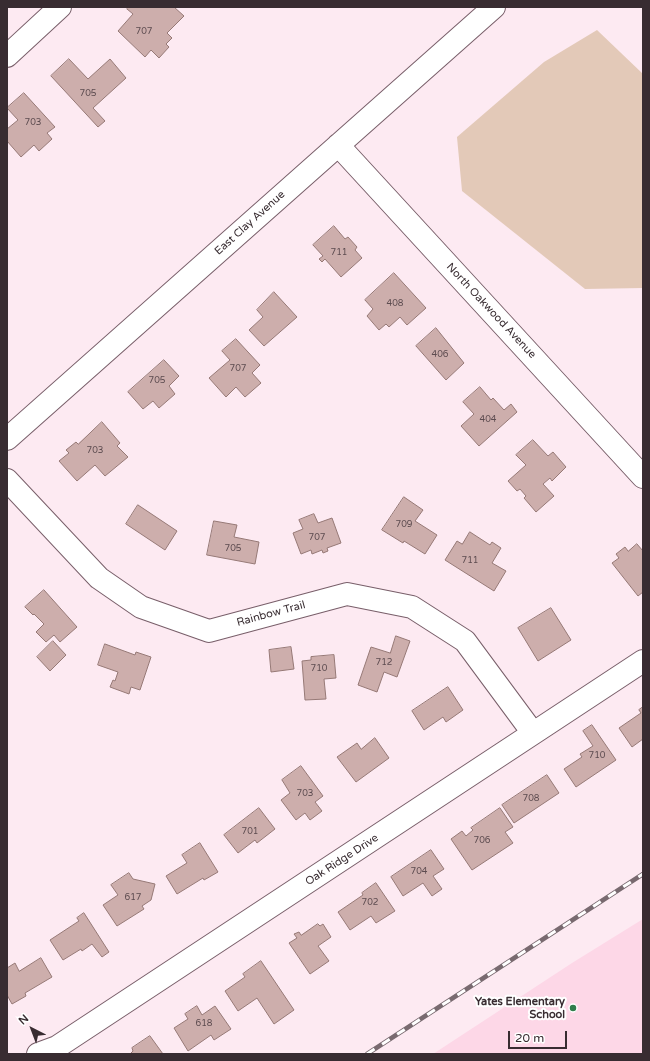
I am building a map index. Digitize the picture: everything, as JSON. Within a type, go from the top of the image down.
[{"type":"street","points":[[7,56],[60,7]]},
{"type":"street","name":"East Clay Avenue","points":[[7,439],[494,7]]},
{"type":"street","name":"North Oakwood Avenue","points":[[338,145],[643,477]]},
{"type":"street","name":"Rainbow Trail","points":[[7,480],[99,578],[141,607],[209,631],[347,594],[412,607],[465,640],[533,733]]},
{"type":"street","name":"Oak Ridge Drive","points":[[38,1054],[58,1048],[643,661]]},
{"type":"shaded area","points":[[597,30],[643,74],[643,288],[585,289],[462,191],[457,137],[544,62]]},
{"type":"shaded area","name":"Yates Elementary School","points":[[643,919],[643,1054],[433,1054],[572,963]]},
{"type":"building","points":[[129,7],[174,7],[184,16],[167,33],[172,38],[166,44],[169,47],[159,58],[151,50],[145,57],[118,31],[133,14],[127,9]]},
{"type":"building","points":[[69,59],[88,79],[110,59],[126,78],[93,108],[105,121],[98,127],[51,76]]},
{"type":"building","points":[[24,93],[55,127],[47,133],[52,139],[39,151],[34,145],[21,157],[7,141],[7,129],[18,120],[7,108]]},
{"type":"building","points":[[334,226],[345,239],[348,237],[357,247],[355,250],[362,258],[341,277],[325,259],[322,262],[319,259],[323,256],[313,245]]},
{"type":"building","points":[[394,273],[426,308],[407,325],[400,317],[389,327],[386,324],[379,330],[367,316],[373,309],[365,300]]},
{"type":"building","points":[[274,292],[297,317],[264,346],[249,330],[263,317],[257,310]]},
{"type":"building","points":[[436,328],[464,363],[446,380],[416,346]]},
{"type":"building","points":[[236,339],[260,365],[252,373],[261,383],[245,397],[236,387],[226,397],[209,378],[230,360],[222,351]]},
{"type":"building","points":[[164,360],[179,376],[169,386],[175,394],[159,408],[153,401],[143,409],[128,392]]},
{"type":"building","points":[[480,387],[491,400],[493,398],[504,410],[511,404],[517,412],[479,446],[461,426],[474,414],[463,402]]},
{"type":"building","points":[[102,422],[120,443],[117,446],[128,457],[105,476],[95,465],[77,481],[59,461],[69,453],[66,450],[76,442],[78,444]]},
{"type":"building","points":[[533,440],[548,456],[553,452],[566,467],[552,481],[550,478],[543,484],[554,496],[536,512],[524,498],[526,496],[520,489],[517,491],[508,481],[526,465],[516,455]]},
{"type":"building","points":[[404,497],[423,510],[415,521],[437,535],[425,554],[382,530]]},
{"type":"building","points":[[138,505],[177,531],[165,550],[126,524]]},
{"type":"building","points":[[314,514],[318,523],[332,518],[341,543],[327,548],[328,551],[323,553],[322,550],[312,554],[311,550],[301,554],[293,533],[303,529],[299,520]]},
{"type":"building","points":[[214,521],[237,525],[234,537],[259,542],[255,564],[207,555]]},
{"type":"building","points":[[470,532],[490,545],[492,542],[501,548],[492,563],[506,571],[494,591],[445,560],[457,541],[462,544]]},
{"type":"building","points":[[637,544],[643,551],[643,592],[638,596],[612,563],[619,558],[616,554],[625,547],[628,551]]},
{"type":"building","points":[[44,590],[77,627],[60,642],[54,635],[46,642],[36,632],[44,624],[25,607]]},
{"type":"building","points":[[551,608],[571,640],[538,661],[518,628]]},
{"type":"building","points":[[396,636],[410,641],[397,677],[384,672],[377,692],[358,685],[371,647],[390,653]]},
{"type":"building","points":[[53,641],[66,655],[50,671],[37,657]]},
{"type":"building","points":[[105,644],[135,655],[136,652],[151,657],[140,690],[131,687],[129,694],[110,687],[113,680],[115,681],[118,672],[98,665]]},
{"type":"building","points":[[291,647],[294,669],[271,672],[269,650]]},
{"type":"building","points":[[334,655],[336,678],[324,679],[326,699],[305,700],[302,661],[311,660],[311,657]]},
{"type":"building","points":[[448,687],[463,710],[446,722],[443,717],[424,730],[412,711]]},
{"type":"building","points":[[643,707],[643,739],[632,747],[619,728],[641,713],[639,710]]},
{"type":"building","points":[[592,725],[616,760],[576,787],[564,769],[582,757],[580,754],[593,746],[583,731]]},
{"type":"building","points":[[375,738],[389,758],[356,782],[337,757],[357,743],[361,749]]},
{"type":"building","points":[[301,766],[323,796],[315,802],[322,811],[310,820],[305,813],[296,820],[281,800],[290,793],[282,780]]},
{"type":"building","points":[[547,775],[559,793],[514,823],[502,805]]},
{"type":"building","points":[[259,808],[275,829],[257,843],[255,840],[238,853],[224,835]]},
{"type":"building","points":[[500,808],[513,827],[505,832],[513,843],[472,870],[451,839],[462,831],[466,836],[473,830],[471,828]]},
{"type":"building","points":[[200,843],[218,872],[204,880],[203,878],[177,894],[166,876],[187,863],[182,855]]},
{"type":"building","points":[[431,850],[444,869],[433,876],[442,889],[432,896],[423,883],[403,896],[391,877]]},
{"type":"building","points":[[129,873],[133,879],[155,884],[151,900],[142,906],[144,909],[117,926],[103,905],[118,895],[111,885]]},
{"type":"building","points":[[376,883],[395,911],[376,923],[371,916],[350,930],[338,912],[363,895],[362,893]]},
{"type":"building","points":[[84,913],[109,952],[102,957],[92,944],[82,951],[81,949],[63,960],[50,940],[79,921],[77,918]]},
{"type":"building","points":[[318,924],[320,926],[323,924],[331,937],[318,946],[329,961],[310,974],[289,943],[297,938],[294,934],[299,932],[301,935]]},
{"type":"building","points":[[41,958],[52,977],[25,993],[26,996],[12,1004],[7,995],[7,968],[15,963],[19,971]]},
{"type":"building","points":[[261,961],[294,1010],[274,1024],[257,998],[238,1011],[225,991],[245,977],[243,974]]},
{"type":"building","points":[[197,1006],[202,1015],[215,1006],[231,1029],[214,1040],[211,1035],[188,1051],[174,1028],[188,1019],[185,1014]]},
{"type":"building","points":[[150,1036],[163,1054],[130,1054],[133,1051],[132,1048]]},
{"type":"railway","points":[[367,1054],[643,874]]},
{"type":"place","name":"Yates Elementary School","points":[[573,1008]]}]
